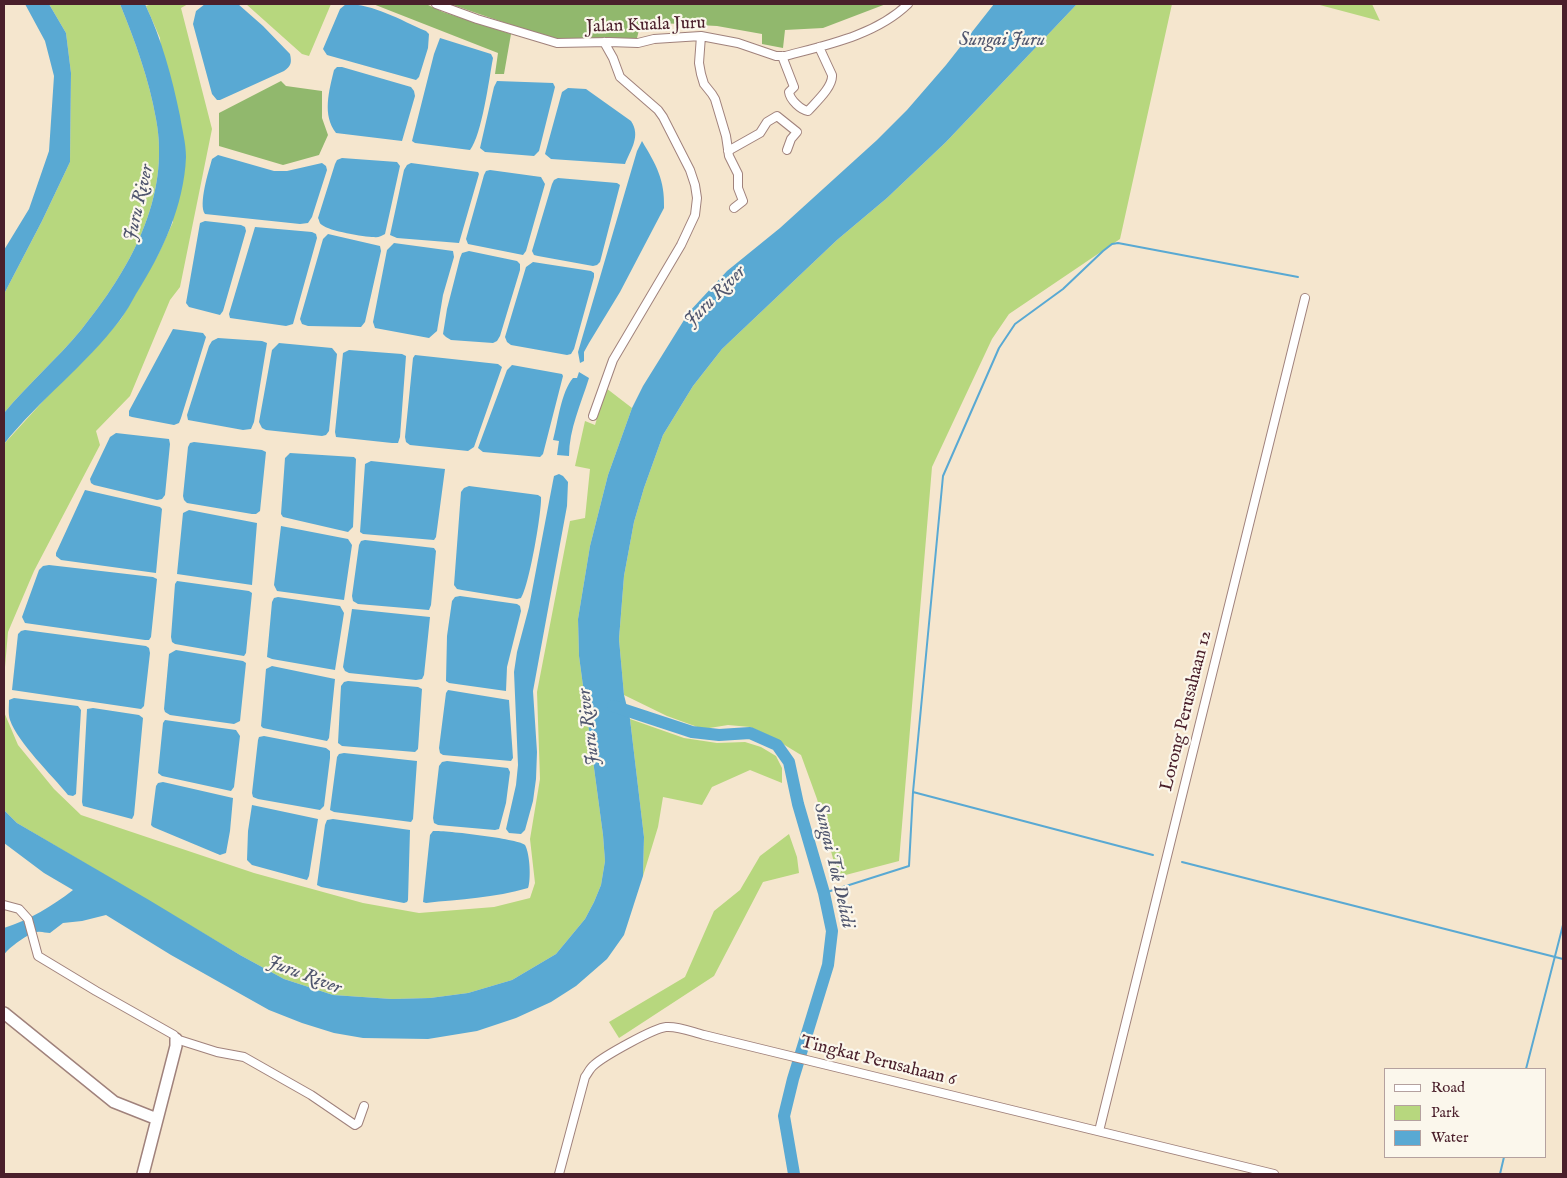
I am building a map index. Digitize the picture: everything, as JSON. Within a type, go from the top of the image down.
[{"type":"street","name":"Jalan Kuala Juru","points":[[436,4],[557,43],[638,43],[654,39],[702,36],[738,43],[776,56],[845,40],[882,23],[908,4]]},
{"type":"street","points":[[702,36],[699,63],[701,74],[704,84],[715,100],[726,136],[729,156],[738,174],[738,188],[743,201],[734,208]]},
{"type":"street","points":[[593,416],[613,360],[681,245],[695,215],[697,198],[690,170],[658,110],[620,76],[604,42]]},
{"type":"street","points":[[782,56],[794,87],[789,92],[790,97],[804,111],[808,111],[832,83],[832,74],[819,47]]},
{"type":"street","points":[[728,151],[760,133],[768,122],[777,116],[797,132],[787,150]]},
{"type":"street","name":"Lorong Perusahaan 12","points":[[1099,1131],[1304,298]]},
{"type":"street","points":[[4,905],[19,908],[28,919],[38,956],[174,1035],[176,1046],[143,1174]]},
{"type":"street","points":[[4,1013],[114,1102],[157,1118]]},
{"type":"street","name":"Tingkat Perusahaan 6","points":[[559,1174],[585,1077],[589,1070],[600,1060],[646,1034],[661,1028],[676,1028],[1274,1174]]},
{"type":"street","points":[[176,1039],[217,1052],[244,1057],[310,1095],[354,1125],[358,1123],[364,1106]]},
{"type":"green space","points":[[49,4],[120,4],[150,89],[159,148],[157,177],[152,205],[142,232],[130,258],[115,283],[81,330],[4,413],[4,294],[70,162],[71,73],[66,33]]},
{"type":"green space","points":[[152,4],[188,4],[181,8],[212,129],[180,287],[170,300],[130,396],[96,431],[100,445],[34,571],[8,632],[4,679],[4,444],[121,319],[158,255],[173,222],[160,38],[146,6]]},
{"type":"green space","points":[[246,4],[331,4],[309,56],[302,54]]},
{"type":"green space","points":[[373,4],[426,4],[443,12],[511,34],[504,74],[495,74],[498,53]]},
{"type":"green space","points":[[450,4],[886,4],[823,28],[785,30],[783,48],[762,44],[762,34],[717,26],[641,22],[637,38],[555,40]]},
{"type":"green space","points":[[1077,4],[1172,4],[1120,239],[1009,314],[992,339],[932,467],[899,861],[838,877],[817,799],[801,755],[770,736],[750,727],[728,725],[703,729],[667,716],[624,695],[619,639],[624,576],[634,522],[663,435],[693,386],[722,349],[837,240],[887,198],[946,142]]},
{"type":"green space","points":[[1316,4],[1372,4],[1380,21]]},
{"type":"green space","points":[[281,81],[286,86],[322,91],[322,118],[328,135],[319,155],[283,165],[219,146],[219,113]]},
{"type":"green space","points":[[606,388],[632,408],[608,475],[590,546],[578,619],[579,656],[605,861],[601,885],[594,902],[585,919],[556,954],[512,980],[468,993],[430,998],[392,999],[333,995],[284,979],[240,955],[17,823],[4,810],[4,712],[18,745],[54,789],[81,815],[254,873],[363,903],[419,913],[494,907],[530,898],[535,883],[530,839],[540,779],[537,692],[570,521],[585,518],[590,469],[575,466],[585,421],[595,425]]},
{"type":"green space","points":[[630,719],[684,738],[717,743],[745,742],[761,747],[776,756],[782,768],[782,783],[750,770],[712,787],[702,805],[663,797],[658,827],[643,876],[644,837]]},
{"type":"green space","points":[[789,834],[797,857],[799,873],[763,882],[714,976],[619,1038],[609,1022],[685,977],[714,911],[740,890],[760,856]]},
{"type":"water","points":[[25,4],[49,4],[66,33],[71,73],[70,162],[4,294],[4,250],[29,209],[49,151],[54,76],[45,41]]},
{"type":"water","points":[[120,4],[145,4],[166,59],[174,87],[185,147],[186,157],[181,193],[163,246],[122,317],[107,336],[32,412],[4,444],[4,413],[72,341],[99,307],[130,258],[152,205],[157,177],[159,148],[156,119],[150,89],[141,60]]},
{"type":"water","points":[[205,4],[238,4],[290,54],[290,66],[284,71],[217,100],[212,94],[193,24],[196,11]]},
{"type":"water","points":[[346,4],[377,10],[429,34],[428,48],[419,77],[416,80],[327,55],[323,49],[340,9]]},
{"type":"water","name":"Sungai Juru","points":[[994,4],[1077,4],[946,142],[887,198],[837,240],[722,349],[693,386],[663,435],[634,522],[624,576],[619,639],[624,695],[630,719],[644,837],[643,876],[624,935],[607,959],[576,986],[551,1002],[516,1018],[477,1031],[428,1039],[363,1038],[334,1033],[302,1023],[269,1010],[171,955],[106,915],[82,921],[63,923],[50,933],[33,933],[14,945],[4,955],[4,928],[40,912],[73,890],[44,873],[4,843],[4,810],[17,823],[240,955],[284,979],[333,995],[392,999],[430,998],[468,993],[512,980],[556,954],[585,919],[594,902],[601,885],[605,861],[579,656],[578,619],[590,546],[608,475],[632,408],[643,386],[689,312],[727,271],[780,228],[877,140],[907,110],[946,65]]},
{"type":"water","points":[[440,38],[491,54],[493,58],[478,132],[470,150],[415,143],[412,141],[434,54]]},
{"type":"water","points":[[337,67],[411,87],[415,96],[402,141],[336,133],[329,119],[328,103],[334,70]]},
{"type":"water","points":[[497,81],[553,83],[555,87],[539,151],[534,156],[485,152],[480,148]]},
{"type":"water","points":[[568,88],[586,89],[631,121],[635,137],[625,164],[551,159],[545,154],[562,92]]},
{"type":"water","points":[[642,141],[659,173],[663,189],[664,208],[620,292],[584,352],[584,361],[580,363],[578,352],[637,151]]},
{"type":"water","points":[[218,155],[274,171],[287,171],[322,163],[326,166],[327,170],[312,217],[308,223],[300,224],[205,214],[203,203],[205,187],[212,159]]},
{"type":"water","points":[[342,158],[397,162],[400,166],[385,234],[379,237],[355,235],[326,227],[320,223],[318,218],[335,164],[337,160]]},
{"type":"water","points":[[411,163],[478,172],[459,243],[397,238],[390,235],[404,170]]},
{"type":"water","points":[[486,171],[541,177],[545,184],[526,251],[523,255],[468,244],[466,239],[484,175]]},
{"type":"water","points":[[558,178],[617,183],[620,185],[600,262],[597,265],[593,266],[538,256],[534,255],[532,251],[552,184]]},
{"type":"water","points":[[205,221],[241,225],[245,227],[246,231],[223,311],[220,315],[189,307],[186,303],[200,223]]},
{"type":"water","points":[[255,227],[312,232],[316,234],[317,238],[293,324],[286,326],[230,318],[229,314]]},
{"type":"water","points":[[328,234],[380,246],[381,251],[365,322],[361,327],[308,326],[302,324],[300,319],[323,239]]},
{"type":"water","points":[[394,243],[453,251],[454,257],[443,295],[437,331],[429,338],[375,328],[373,322],[387,250]]},
{"type":"water","points":[[469,251],[517,261],[520,264],[520,270],[500,336],[493,343],[451,340],[443,334],[447,309],[460,258],[462,253]]},
{"type":"water","points":[[533,262],[594,273],[574,349],[571,354],[567,355],[511,345],[507,342],[505,337],[526,267]]},
{"type":"water","points":[[173,329],[203,333],[206,337],[179,423],[174,425],[129,416],[129,411]]},
{"type":"water","points":[[218,338],[267,343],[254,422],[251,429],[243,430],[188,420],[187,415],[209,346],[212,341]]},
{"type":"water","points":[[279,343],[332,348],[337,354],[329,431],[326,435],[266,430],[262,428],[259,422],[272,350]]},
{"type":"water","points":[[349,350],[402,354],[406,356],[398,443],[336,437],[343,353]]},
{"type":"water","points":[[415,355],[498,364],[502,367],[474,447],[468,451],[410,445],[406,442],[413,358]]},
{"type":"water","points":[[512,365],[562,374],[563,376],[543,454],[540,457],[483,452],[478,448],[507,370]]},
{"type":"water","points":[[579,372],[589,378],[573,426],[569,456],[557,455],[559,441],[553,440],[560,408],[569,384],[573,378],[577,378]]},
{"type":"water","points":[[116,433],[169,439],[165,495],[162,499],[157,500],[91,483],[90,479],[110,437]]},
{"type":"water","points":[[190,443],[266,452],[260,511],[252,514],[187,503],[184,500],[188,447]]},
{"type":"water","points":[[290,453],[354,457],[356,459],[353,527],[348,532],[283,517],[281,514],[285,458]]},
{"type":"water","points":[[371,461],[445,469],[436,537],[434,540],[363,534],[360,532],[365,464]]},
{"type":"water","points":[[559,474],[568,482],[567,506],[533,691],[537,752],[533,801],[525,830],[521,834],[509,833],[506,829],[516,785],[518,765],[514,672],[517,652],[529,607],[554,476]]},
{"type":"water","points":[[469,486],[538,495],[541,497],[528,580],[521,598],[517,599],[462,590],[457,589],[454,585],[461,492]]},
{"type":"water","points":[[85,490],[162,509],[156,573],[61,560],[56,556]]},
{"type":"water","points":[[189,510],[257,523],[252,585],[177,574],[183,513]]},
{"type":"water","points":[[281,526],[348,539],[352,545],[344,600],[277,591],[274,585]]},
{"type":"water","points":[[361,541],[434,548],[436,551],[429,610],[358,604],[353,601],[352,596],[359,545]]},
{"type":"water","points":[[49,565],[157,579],[151,637],[149,640],[25,623],[22,617],[39,570],[43,566]]},
{"type":"water","points":[[177,581],[249,591],[252,593],[246,653],[244,656],[172,642],[175,584]]},
{"type":"water","points":[[460,596],[520,606],[521,611],[507,667],[506,691],[446,681],[447,636],[452,601],[455,597]]},
{"type":"water","points":[[274,598],[340,606],[344,613],[335,670],[267,657],[272,602]]},
{"type":"water","points":[[352,609],[430,617],[422,679],[416,680],[345,671],[343,667]]},
{"type":"water","points":[[25,630],[146,646],[149,648],[150,653],[144,706],[141,709],[12,690],[18,634]]},
{"type":"water","points":[[176,650],[246,663],[240,721],[234,724],[170,715],[165,712],[169,654]]},
{"type":"water","points":[[272,666],[335,679],[329,738],[327,741],[263,728],[261,726],[266,669]]},
{"type":"water","points":[[344,682],[418,687],[422,689],[418,749],[415,752],[342,746],[338,743],[341,686]]},
{"type":"water","points":[[448,690],[509,700],[513,758],[511,761],[443,755],[440,753],[439,748],[446,693]]},
{"type":"water","points":[[14,698],[78,706],[81,710],[76,794],[73,796],[68,795],[20,739],[9,715],[9,700]]},
{"type":"water","points":[[93,708],[139,715],[143,718],[134,815],[132,819],[83,806],[87,709]]},
{"type":"water","points":[[165,720],[236,730],[240,736],[234,787],[231,791],[162,776],[158,773],[163,723]]},
{"type":"water","points":[[264,736],[326,748],[330,751],[324,806],[320,810],[253,797],[258,740],[259,737]]},
{"type":"water","points":[[339,754],[417,761],[413,819],[411,822],[330,810],[337,757]]},
{"type":"water","points":[[442,762],[508,768],[510,772],[506,803],[499,829],[438,825],[434,823],[439,766]]},
{"type":"water","points":[[163,782],[233,798],[226,853],[220,855],[151,825],[156,786],[158,783]]},
{"type":"water","points":[[252,805],[318,819],[307,880],[252,865],[247,860],[248,831]]},
{"type":"water","points":[[333,819],[410,830],[407,902],[404,903],[317,885],[325,825],[327,820]]},
{"type":"water","points":[[433,831],[465,833],[510,840],[525,845],[530,866],[528,888],[490,896],[423,902],[430,835]]},
{"type":"waterway","points":[[824,893],[909,866],[913,792],[943,476],[999,348],[1015,324],[1063,289],[1103,251],[1112,244],[1118,243],[1298,277]]},
{"type":"waterway","name":"Sungai Tok Delidi","points":[[613,706],[692,732],[719,735],[750,733],[777,745],[789,762],[798,804],[824,893],[832,931],[828,965],[793,1079],[784,1116],[794,1174]]},
{"type":"waterway","points":[[913,792],[1153,855]]},
{"type":"waterway","points":[[1182,862],[1563,959]]},
{"type":"waterway","points":[[1526,1068],[1563,925]]},
{"type":"waterway","points":[[1500,1174],[1504,1158]]},
{"type":"water label","name":"Juru River","points":[[140,203]]},
{"type":"water label","name":"Juru River","points":[[716,297]]},
{"type":"water label","name":"Juru River","points":[[590,727]]},
{"type":"water label","name":"Juru River","points":[[304,976]]}]
